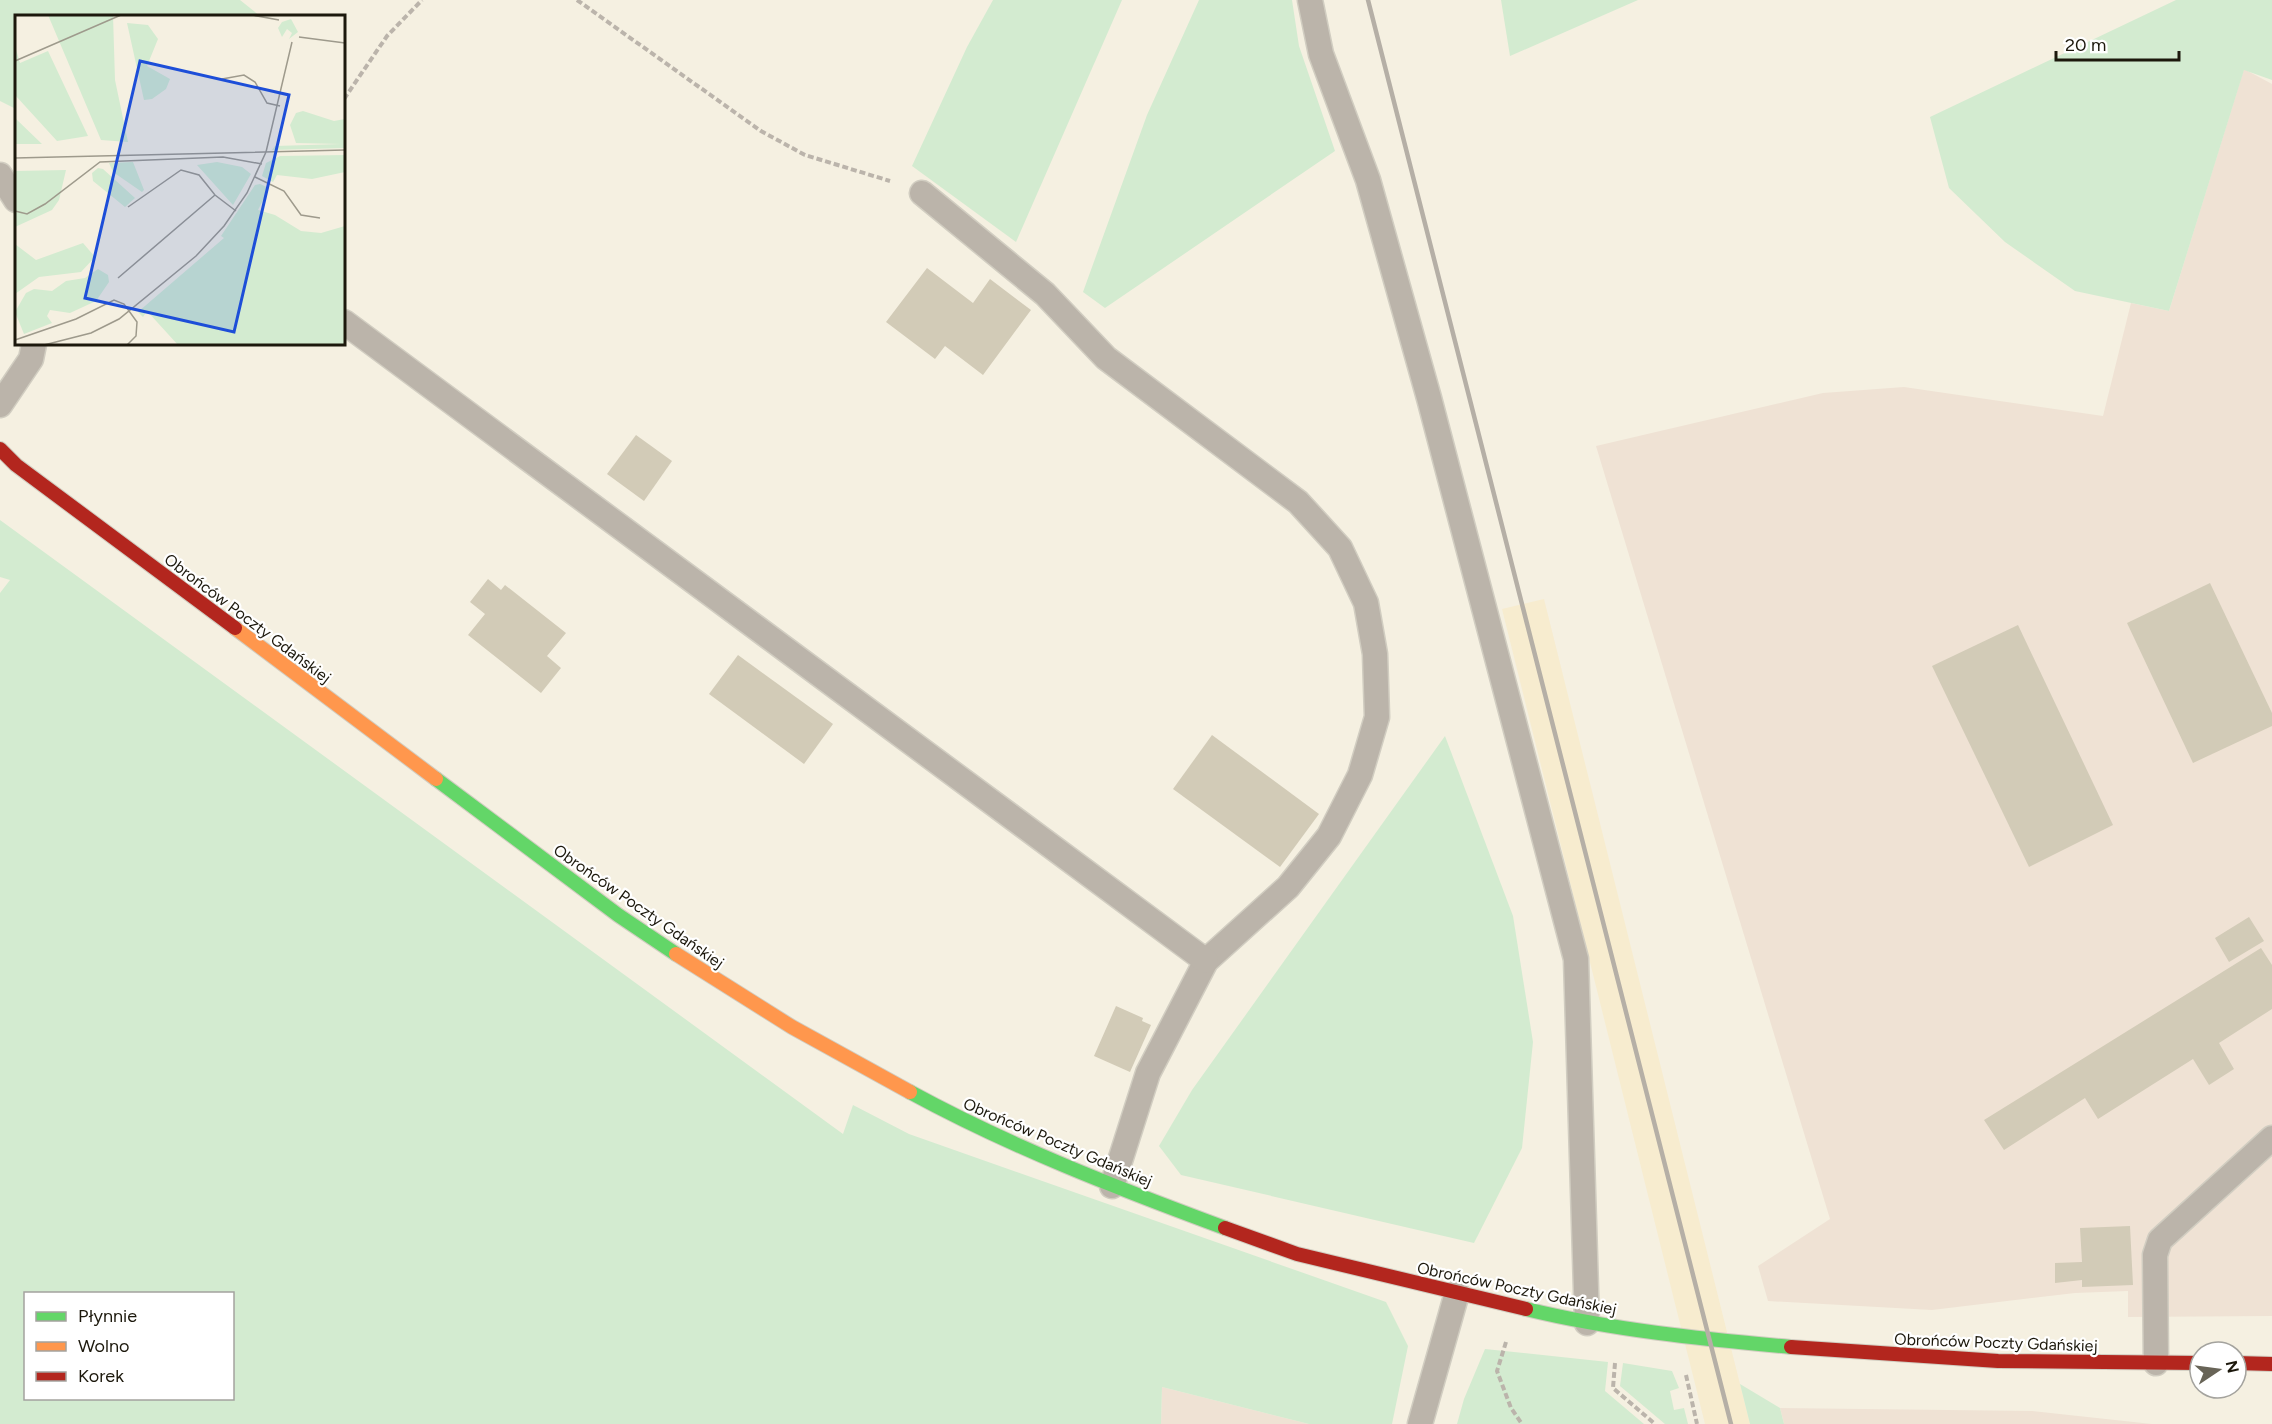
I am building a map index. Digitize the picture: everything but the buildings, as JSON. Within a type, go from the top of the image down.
[{"type":"main road","name":"Obrońców Poczty Gdańskiej","points":[[0,449],[16,465],[618,915],[704,974],[792,1027],[947,1112],[1015,1145],[1112,1186],[1297,1254],[1587,1323],[1710,1340],[1896,1355],[1998,1361],[2188,1363]]},
{"type":"main road","points":[[2248,1364],[2272,1364]]},
{"type":"lane","points":[[1310,0],[1321,54],[1368,180],[1422,375],[1576,958],[1587,1323]]},
{"type":"lane","points":[[0,175],[15,198]]},
{"type":"lane","points":[[922,193],[1045,294],[1106,358],[1298,502],[1340,548],[1366,603],[1375,654],[1377,717],[1360,776],[1329,836],[1288,886],[1206,961],[1148,1073],[1112,1186]]},
{"type":"lane","points":[[345,323],[1206,961]]},
{"type":"lane","points":[[0,405],[31,359],[34,345]]},
{"type":"lane","points":[[2156,1363],[2155,1255],[2160,1240],[2272,1138]]},
{"type":"lane","points":[[1420,1424],[1457,1293]]},
{"type":"path","points":[[345,98],[387,36],[422,0]]},
{"type":"path","points":[[577,0],[761,131],[805,155],[922,193]]},
{"type":"path","points":[[1517,1307],[1497,1371],[1511,1408],[1522,1424]]},
{"type":"path","points":[[1616,1353],[1613,1388],[1656,1424]]},
{"type":"path","points":[[1685,1370],[1697,1424]]},
{"type":"shaded area","points":[[2244,69],[2272,84],[2272,1316],[2128,1317],[2128,1291],[2075,1293],[1932,1310],[1768,1301],[1758,1266],[1830,1219],[1596,446],[1823,393],[1904,387],[2103,416],[2131,303],[2169,311]]},
{"type":"shaded area","points":[[1544,599],[1750,1424],[1705,1424],[1502,609]]},
{"type":"shaded area","points":[[1162,1387],[1309,1424],[1161,1424]]},
{"type":"shaded area","points":[[1780,1408],[2032,1411],[2152,1424],[1784,1424]]},
{"type":"green space","points":[[0,0],[240,0],[259,15],[15,15],[15,108],[0,101]]},
{"type":"green space","points":[[993,0],[1122,0],[1016,242],[912,166],[967,47]]},
{"type":"green space","points":[[1199,0],[1292,0],[1299,46],[1335,151],[1105,308],[1083,292],[1147,115]]},
{"type":"green space","points":[[1501,0],[1638,0],[1510,56]]},
{"type":"green space","points":[[2176,0],[2272,0],[2272,80],[2244,70],[2169,311],[2075,291],[2005,242],[1949,188],[1930,117]]},
{"type":"green space","points":[[0,520],[843,1134],[853,1105],[909,1134],[1386,1302],[1408,1346],[1392,1424],[1309,1424],[1162,1387],[1161,1424],[0,1424],[0,593],[10,580],[0,577]]},
{"type":"green space","points":[[1445,736],[1513,916],[1533,1042],[1522,1148],[1474,1243],[1181,1175],[1159,1146],[1192,1090]]},
{"type":"green space","points":[[1485,1349],[1608,1362],[1605,1391],[1644,1424],[1457,1424],[1464,1399]]},
{"type":"green space","points":[[1623,1363],[1672,1371],[1679,1388],[1670,1391],[1674,1410],[1684,1408],[1688,1424],[1665,1424],[1620,1386]]},
{"type":"green space","points":[[1740,1384],[1780,1408],[1784,1424],[1750,1424]]},
{"type":"railway","points":[[1368,0],[1731,1424]]},
{"type":"traffic: fast","points":[[436,779],[618,915],[676,954]]},
{"type":"traffic: fast","points":[[910,1092],[987,1131],[1065,1166],[1225,1228]]},
{"type":"traffic: fast","points":[[1526,1309],[1624,1328],[1791,1347]]},
{"type":"traffic: slow","points":[[235,628],[436,779]]},
{"type":"traffic: slow","points":[[676,954],[792,1027],[910,1092]]},
{"type":"traffic: jam","points":[[0,449],[16,465],[235,628]]},
{"type":"traffic: jam","points":[[1225,1228],[1297,1254],[1526,1309]]},
{"type":"traffic: jam","points":[[1791,1347],[1998,1361],[2188,1363]]},
{"type":"traffic: jam","points":[[2248,1363],[2272,1364]]}]
